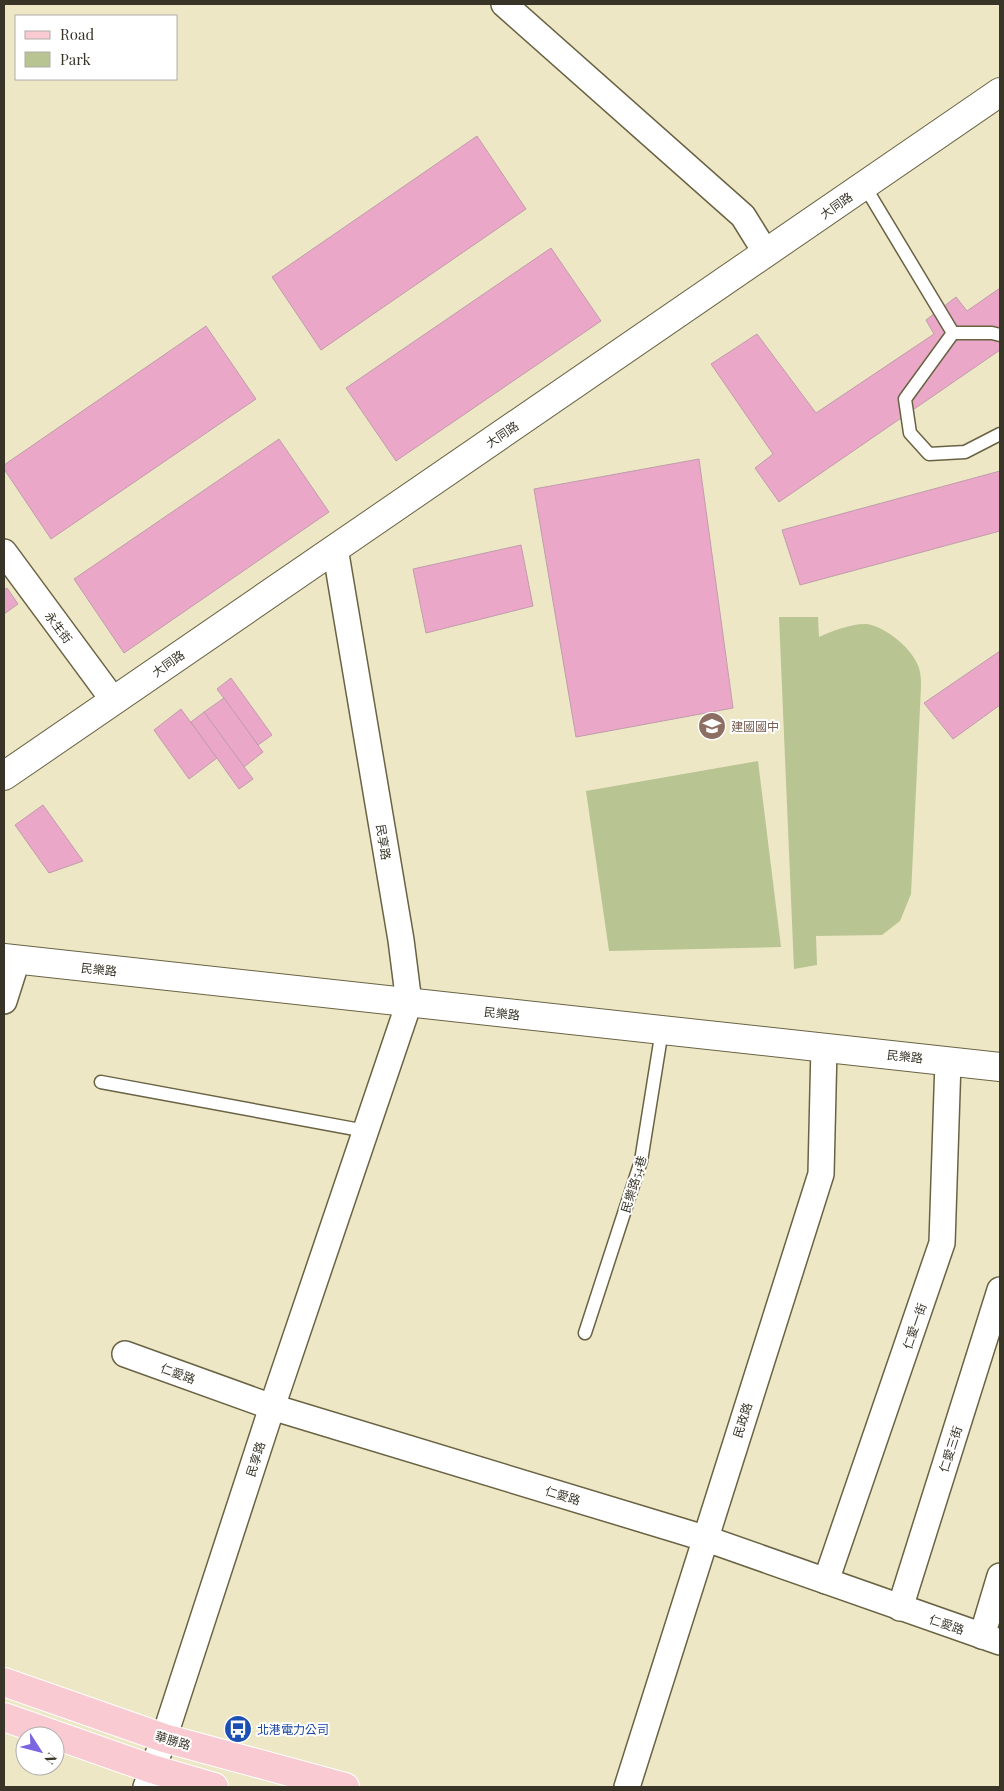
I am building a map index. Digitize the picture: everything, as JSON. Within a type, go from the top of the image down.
[{"type":"main road","name":"華勝路","points":[[4,1682],[164,1738],[345,1787]]},
{"type":"main road","points":[[4,1718],[149,1778],[214,1787]]},
{"type":"street","points":[[504,4],[743,216],[766,253]]},
{"type":"street","name":"大同路","points":[[4,776],[1000,92]]},
{"type":"street","name":"民享路","points":[[149,1778],[409,1003],[401,940],[336,548]]},
{"type":"street","name":"永生街","points":[[4,552],[114,700]]},
{"type":"street","points":[[4,1001],[10,959]]},
{"type":"street","name":"民樂路","points":[[10,959],[1000,1067]]},
{"type":"street","name":"民政路","points":[[627,1787],[704,1538],[821,1174],[824,1047]]},
{"type":"street","name":"仁愛一街","points":[[826,1581],[942,1243],[948,1061]]},
{"type":"street","name":"仁愛三街","points":[[900,1608],[1000,1290]]},
{"type":"street","name":"仁愛路","points":[[125,1354],[272,1407],[704,1538],[991,1639]]},
{"type":"street","points":[[991,1639],[1000,1576]]},
{"type":"lane","points":[[864,185],[953,333]]},
{"type":"lane","points":[[953,333],[976,332],[1000,335]]},
{"type":"lane","points":[[953,333],[905,399],[910,433],[929,454],[965,452],[1000,434]]},
{"type":"lane","name":"民樂路54巷","points":[[585,1333],[641,1161],[662,1030]]},
{"type":"lane","points":[[101,1082],[366,1131]]},
{"type":"green space","points":[[779,617],[818,617],[819,637],[855,625],[867,624],[882,629],[898,640],[911,654],[919,668],[921,680],[911,894],[900,921],[882,935],[816,936],[817,965],[794,969]]},
{"type":"green space","points":[[758,761],[781,947],[609,951],[586,791]]},
{"type":"building","points":[[477,136],[526,209],[321,350],[272,277]]},
{"type":"building","points":[[551,248],[601,321],[396,461],[346,388]]},
{"type":"building","points":[[1000,288],[1000,350],[779,502],[755,468],[773,454],[711,364],[757,334],[816,413],[934,334],[926,320],[956,297],[967,311]]},
{"type":"building","points":[[206,326],[256,399],[51,539],[4,469],[4,465]]},
{"type":"building","points":[[279,439],[329,512],[124,653],[74,579]]},
{"type":"building","points":[[699,459],[733,708],[576,737],[534,489]]},
{"type":"building","points":[[1000,471],[1000,531],[800,585],[782,530]]},
{"type":"building","points":[[521,545],[533,606],[426,633],[413,569]]},
{"type":"building","points":[[7,588],[18,604],[4,614],[4,590]]},
{"type":"building","points":[[1000,651],[1000,705],[953,739],[924,703]]},
{"type":"building","points":[[231,678],[272,735],[258,745],[217,689]]},
{"type":"building","points":[[224,698],[263,752],[244,767],[204,712]]},
{"type":"building","points":[[181,709],[217,758],[189,779],[154,730]]},
{"type":"building","points":[[204,712],[253,779],[239,789],[191,722]]},
{"type":"building","points":[[43,805],[83,861],[49,873],[15,825]]},
{"type":"place","name":"建國國中","points":[[712,726]]},
{"type":"place","name":"北港電力公司","points":[[238,1729]]}]
